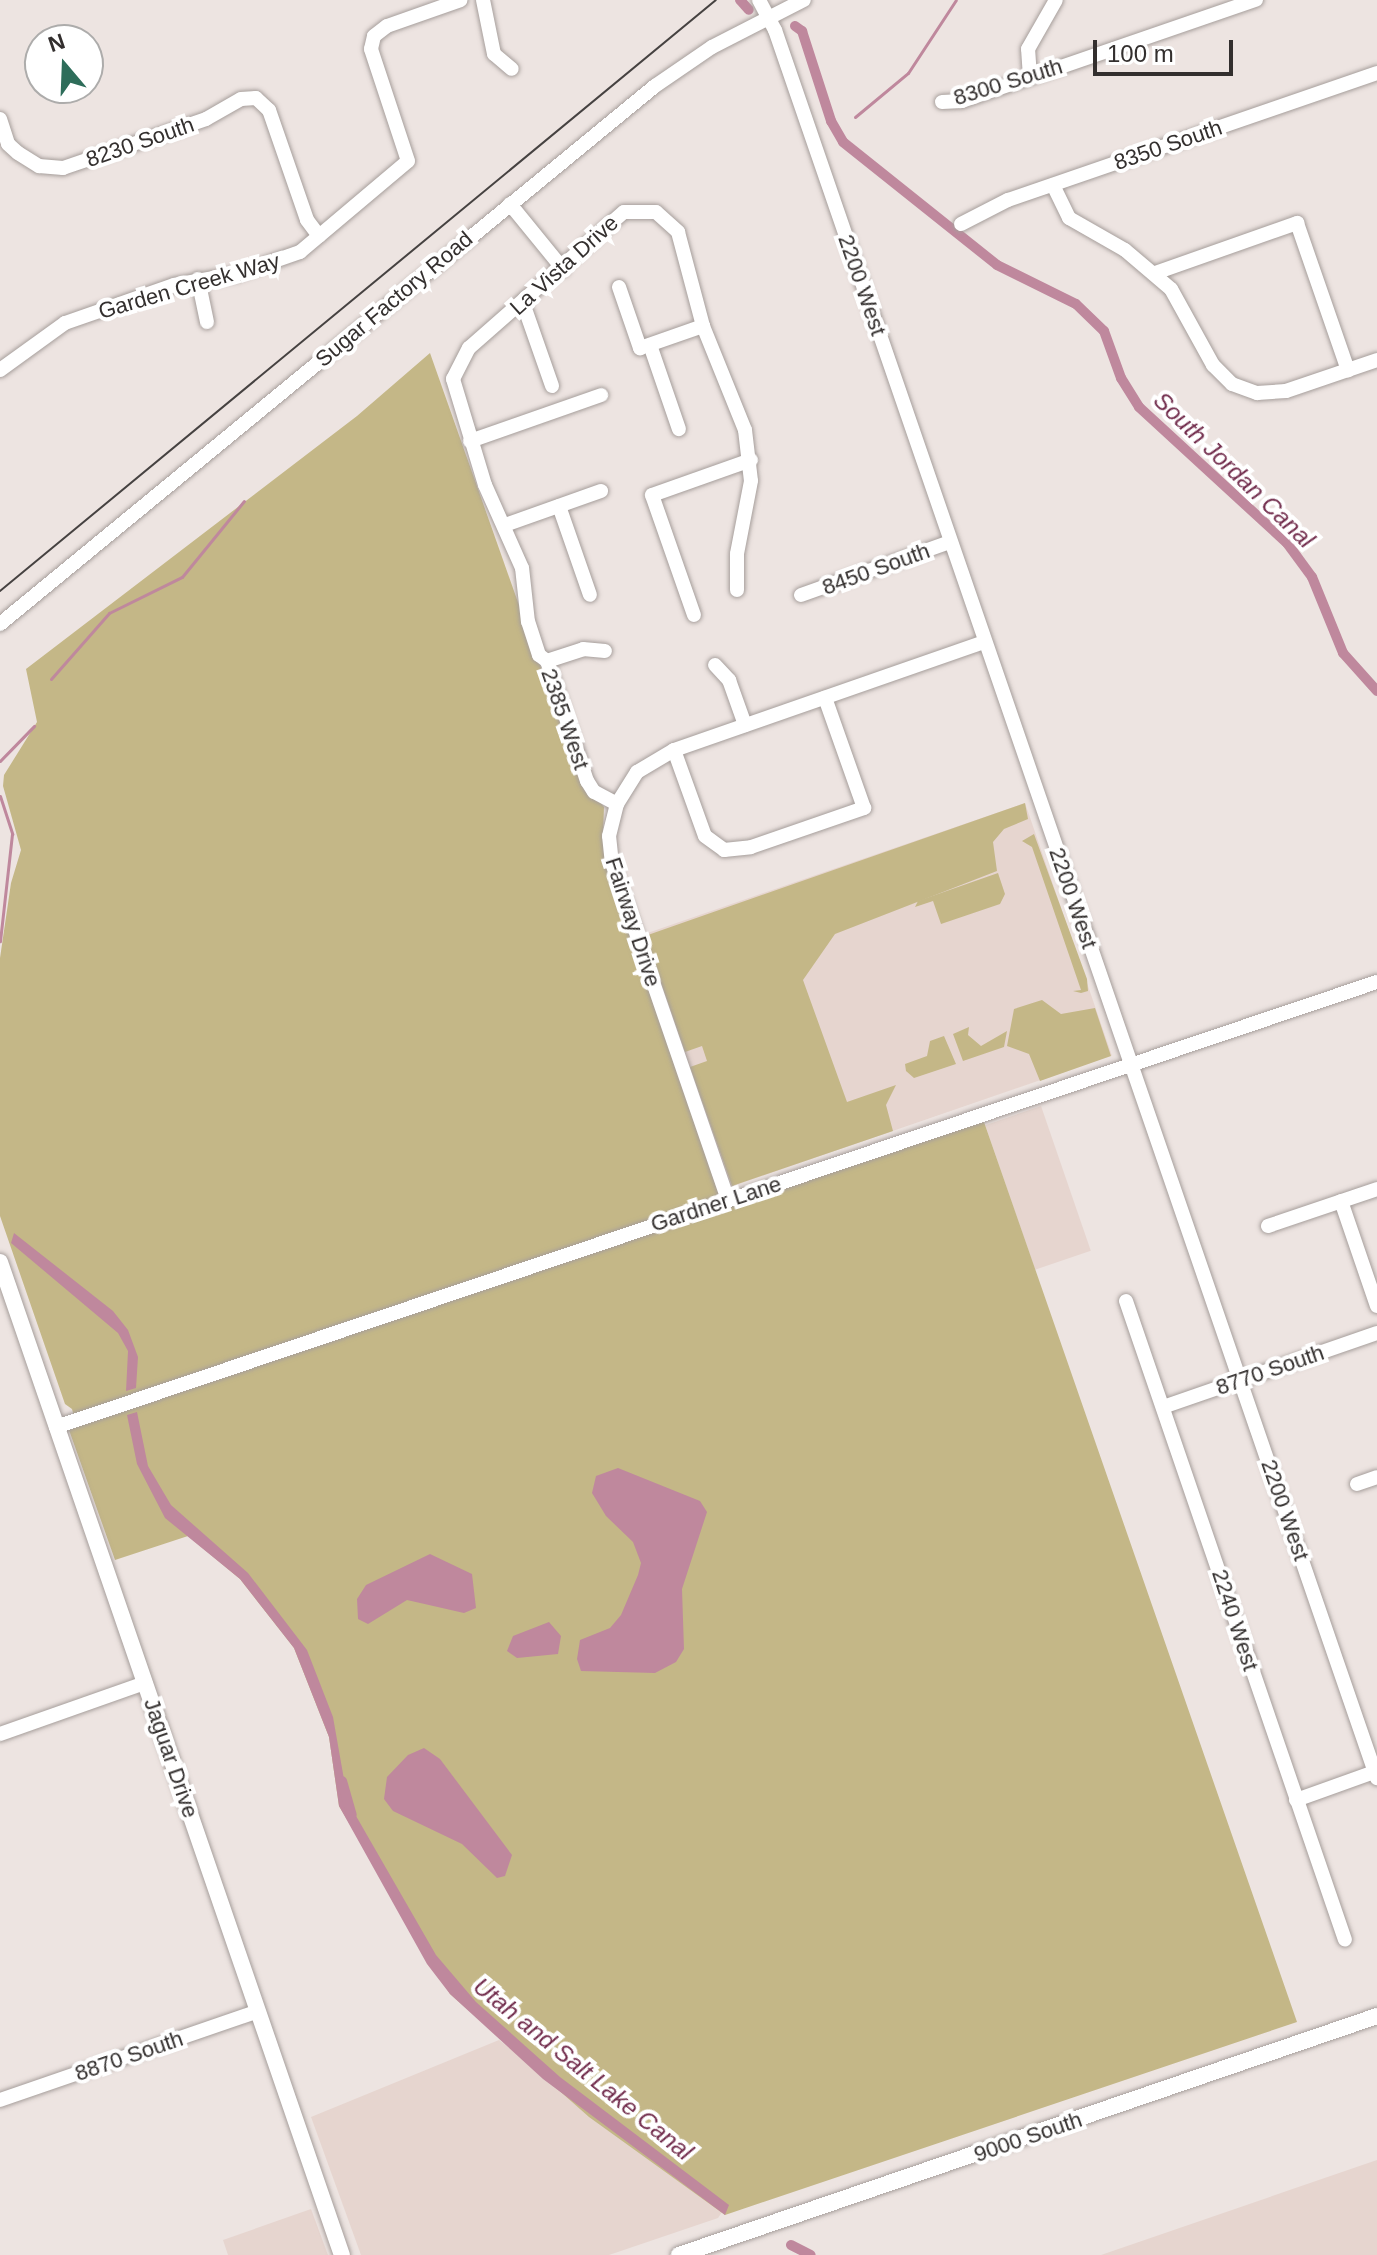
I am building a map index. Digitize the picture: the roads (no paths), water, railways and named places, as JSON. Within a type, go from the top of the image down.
[{"type":"main road","name":"Jaguar Drive","points":[[1,1265],[342,2255]]},
{"type":"main road","name":"9000 South","points":[[679,2255],[1377,2016]]},
{"type":"street","name":"Garden Creek Way","points":[[0,370],[65,323],[198,279],[237,274],[280,259],[319,236],[408,161],[371,49],[374,36],[387,26],[461,0]]},
{"type":"street","points":[[483,0],[494,54],[512,69]]},
{"type":"street","name":"2200 West","points":[[759,0],[770,18],[1376,1773]]},
{"type":"street","name":"2200 West","points":[[770,0],[770,18]]},
{"type":"street","name":"Sugar Factory Road","points":[[0,624],[676,70],[804,0]]},
{"type":"street","points":[[1030,77],[1028,49],[1056,0]]},
{"type":"street","name":"8300 South","points":[[942,102],[1030,77],[1256,0]]},
{"type":"street","name":"8350 South","points":[[961,224],[1053,185],[1377,73]]},
{"type":"street","name":"8230 South","points":[[4,145],[39,166],[63,168],[206,119],[241,99],[256,98],[269,110],[307,220],[319,236]]},
{"type":"street","points":[[0,119],[4,145]]},
{"type":"street","points":[[1053,185],[1069,218],[1155,273],[1179,300],[1213,365],[1243,390],[1286,391],[1377,360]]},
{"type":"street","points":[[510,204],[563,269]]},
{"type":"street","name":"La Vista Drive","points":[[528,622],[522,568],[470,441],[453,389],[455,371],[469,348],[563,269],[614,217],[636,209],[656,212],[678,232],[703,326],[745,430],[751,460],[737,590]]},
{"type":"street","points":[[1155,273],[1297,223],[1348,370]]},
{"type":"street","points":[[198,279],[207,322]]},
{"type":"street","points":[[619,287],[679,429]]},
{"type":"street","points":[[523,303],[552,386]]},
{"type":"street","points":[[645,346],[703,326]]},
{"type":"street","points":[[470,441],[601,395]]},
{"type":"street","points":[[694,615],[652,495],[751,460]]},
{"type":"street","points":[[505,525],[601,491]]},
{"type":"street","points":[[559,506],[590,595]]},
{"type":"street","name":"8450 South","points":[[801,595],[950,542]]},
{"type":"street","name":"2385 West","points":[[528,622],[539,655],[547,661],[587,781],[594,792],[617,804]]},
{"type":"street","name":"Fairway Drive","points":[[728,1200],[612,864],[609,836],[617,804],[637,772],[674,750],[985,642]]},
{"type":"street","points":[[547,661],[583,649],[605,651]]},
{"type":"street","points":[[715,665],[729,680],[745,725]]},
{"type":"street","points":[[674,750],[705,836],[724,850],[751,847],[864,808],[825,698]]},
{"type":"street","name":"Gardner Lane","points":[[56,1427],[1377,982]]},
{"type":"street","points":[[1268,1226],[1377,1189]]},
{"type":"street","points":[[1341,1201],[1377,1306]]},
{"type":"street","name":"2240 West","points":[[1126,1301],[1345,1940]]},
{"type":"street","name":"8770 South","points":[[1163,1407],[1377,1333]]},
{"type":"street","points":[[1357,1484],[1377,1477]]},
{"type":"street","points":[[0,1734],[145,1683]]},
{"type":"street","points":[[1296,1800],[1376,1773]]},
{"type":"street","name":"8870 South","points":[[0,2100],[258,2011]]},
{"type":"waterway","name":"South Jordan Canal","points":[[740,0],[749,10]]},
{"type":"waterway","points":[[855,117],[908,73],[956,0]]},
{"type":"waterway","name":"South Jordan Canal","points":[[795,26],[802,31],[831,121],[843,142],[997,265],[1076,304],[1104,331],[1121,378],[1139,407],[1287,543],[1312,577],[1343,653],[1377,691]]},
{"type":"waterway","points":[[51,679],[109,613],[182,577],[244,501]]},
{"type":"waterway","points":[[0,761],[34,726]]},
{"type":"waterway","points":[[0,796],[12,834],[0,941]]},
{"type":"waterway","name":"Utah and Salt Lake Canal","points":[[342,1781],[352,1815]]},
{"type":"waterway","name":"Utah and Salt Lake Canal","points":[[791,2245],[811,2255]]},
{"type":"tram line","points":[[0,591],[716,0]]}]
